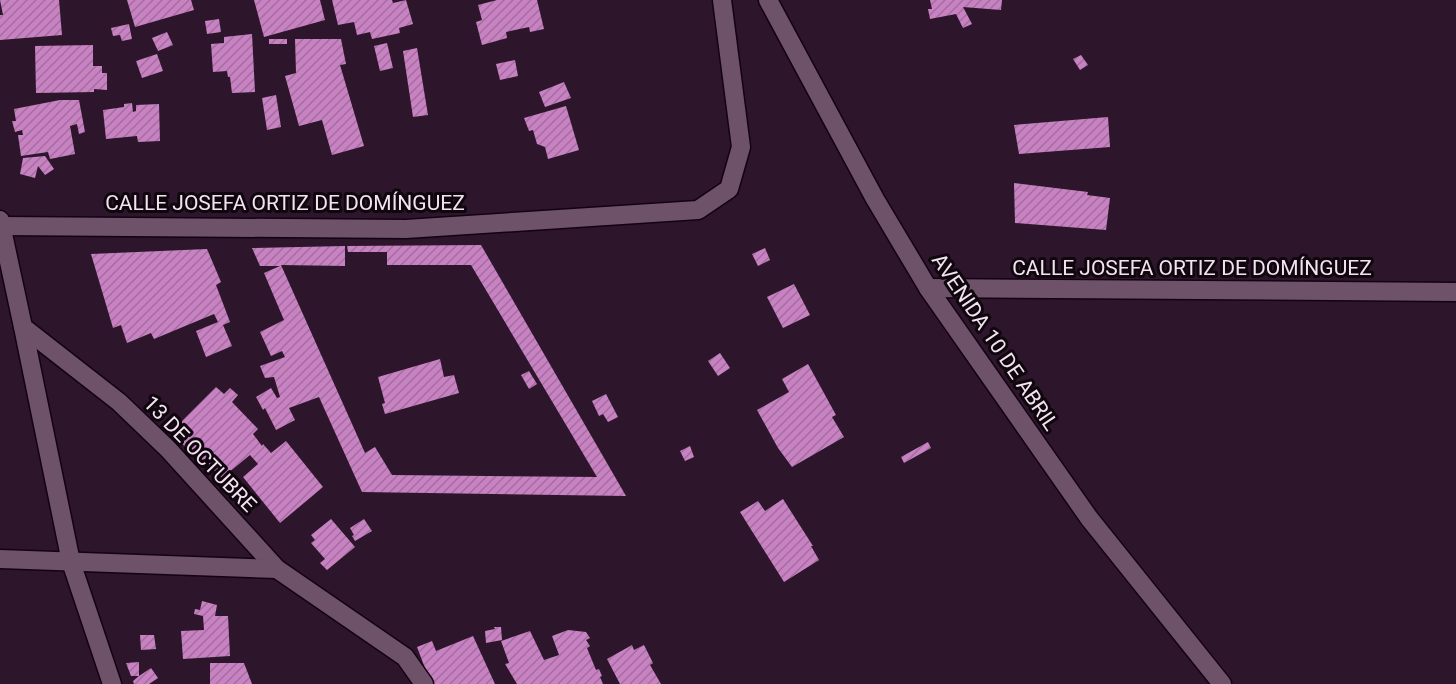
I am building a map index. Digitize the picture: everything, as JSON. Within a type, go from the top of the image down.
[{"type":"street","name":"CALLE JOSEFA ORTIZ DE DOMÍNGUEZ","points":[[1,223],[406,229],[698,210],[729,189],[741,147],[722,0]]},
{"type":"street","name":"AVENIDA 10 DE ABRIL","points":[[768,0],[875,199],[928,288],[1089,518],[1222,684]]},
{"type":"street","points":[[1,223],[71,562],[112,684]]},
{"type":"street","name":"CALLE JOSEFA ORTIZ DE DOMÍNGUEZ","points":[[928,288],[1456,292]]},
{"type":"street","name":"13 DE OCTUBRE","points":[[23,327],[119,402],[168,449],[277,569],[405,657],[424,684]]},
{"type":"street","points":[[0,559],[277,569]]},
{"type":"building","points":[[0,0],[59,0],[62,35],[0,40],[0,15],[3,15]]},
{"type":"building","points":[[127,0],[191,0],[194,10],[135,27]]},
{"type":"building","points":[[254,0],[320,0],[325,20],[264,37]]},
{"type":"building","points":[[332,0],[392,0],[393,3],[406,0],[413,24],[399,28],[400,33],[372,39],[370,32],[357,35],[354,22],[338,25]]},
{"type":"building","points":[[497,0],[537,0],[544,29],[530,32],[529,27],[506,32],[507,38],[482,45],[476,22],[482,20],[478,5]]},
{"type":"building","points":[[930,0],[1002,0],[1001,10],[963,7],[972,24],[963,28],[956,14],[930,19],[928,9],[932,9]]},
{"type":"building","points":[[219,19],[221,32],[207,34],[205,21]]},
{"type":"building","points":[[129,24],[132,39],[122,41],[120,35],[113,36],[111,28]]},
{"type":"building","points":[[167,32],[173,45],[158,51],[152,38]]},
{"type":"building","points":[[252,34],[255,92],[232,93],[227,71],[213,72],[211,44],[224,43],[224,37]]},
{"type":"building","points":[[269,39],[287,39],[287,44],[269,44]]},
{"type":"building","points":[[295,39],[341,39],[346,64],[340,65],[364,146],[332,155],[322,120],[299,126],[285,76],[296,73]]},
{"type":"building","points":[[387,43],[393,68],[380,71],[374,46]]},
{"type":"building","points":[[93,45],[93,66],[102,66],[102,73],[107,73],[107,90],[36,93],[35,46]]},
{"type":"building","points":[[417,48],[428,115],[413,117],[403,51]]},
{"type":"building","points":[[157,54],[163,71],[142,78],[136,61]]},
{"type":"building","points":[[1081,55],[1088,65],[1080,70],[1073,59]]},
{"type":"building","points":[[515,60],[518,76],[500,80],[496,64]]},
{"type":"building","points":[[564,82],[571,98],[545,107],[539,92]]},
{"type":"building","points":[[276,95],[281,127],[267,130],[262,98]]},
{"type":"building","points":[[60,100],[79,100],[85,132],[79,134],[77,124],[70,126],[75,154],[50,159],[48,152],[21,156],[18,135],[23,135],[22,130],[15,132],[12,121],[16,121],[14,109]]},
{"type":"building","points":[[132,103],[133,112],[136,111],[136,105],[159,104],[160,141],[138,142],[137,136],[106,139],[103,110],[124,107],[124,104]]},
{"type":"building","points":[[566,106],[579,150],[548,159],[545,147],[537,144],[533,130],[529,131],[524,118]]},
{"type":"building","points":[[1108,117],[1110,147],[1019,154],[1014,125]]},
{"type":"building","points":[[45,156],[54,169],[45,175],[38,166],[35,178],[20,174],[23,158]]},
{"type":"building","points":[[1014,183],[1088,192],[1087,195],[1110,198],[1106,230],[1015,223]]},
{"type":"building","points":[[481,245],[626,496],[362,492],[319,397],[289,408],[295,420],[276,430],[265,408],[263,410],[256,397],[271,388],[277,398],[280,397],[274,377],[265,378],[260,366],[285,357],[282,351],[271,356],[260,332],[284,320],[264,273],[280,266],[260,266],[252,248],[345,246],[345,266],[281,265],[365,453],[375,447],[392,475],[597,477],[471,265],[387,265],[387,252],[348,252],[347,246]]},
{"type":"building","points":[[765,248],[770,260],[758,266],[752,254]]},
{"type":"building","points":[[207,249],[221,282],[216,285],[230,322],[223,325],[232,346],[206,357],[196,331],[218,322],[214,314],[154,339],[151,333],[127,343],[121,325],[113,328],[91,254]]},
{"type":"building","points":[[794,284],[810,315],[783,328],[767,297]]},
{"type":"building","points":[[720,353],[730,368],[718,376],[708,361]]},
{"type":"building","points":[[440,359],[444,377],[454,375],[459,393],[385,414],[382,404],[385,403],[378,377]]},
{"type":"building","points":[[808,364],[836,415],[832,417],[844,437],[792,467],[778,448],[757,410],[789,392],[782,379]]},
{"type":"building","points":[[529,371],[537,384],[529,389],[521,375]]},
{"type":"building","points":[[216,387],[224,394],[230,388],[238,395],[232,402],[258,429],[253,434],[262,446],[263,444],[271,453],[286,441],[323,487],[280,523],[243,477],[258,464],[250,455],[222,478],[191,449],[189,451],[171,432]]},
{"type":"building","points":[[606,394],[618,417],[608,422],[603,414],[599,416],[592,401]]},
{"type":"building","points":[[928,442],[931,448],[904,463],[901,457]]},
{"type":"building","points":[[690,446],[694,457],[685,461],[680,451]]},
{"type":"building","points":[[783,499],[813,546],[811,546],[819,560],[784,582],[740,512],[758,501],[765,511]]},
{"type":"building","points":[[331,519],[355,547],[327,570],[320,563],[325,559],[311,543],[315,540],[311,535]]},
{"type":"building","points":[[364,519],[372,531],[355,541],[350,528]]},
{"type":"building","points":[[202,601],[217,605],[215,616],[228,616],[230,656],[183,659],[181,631],[204,630],[203,616],[194,614],[195,609],[200,610]]},
{"type":"building","points":[[494,627],[501,627],[502,640],[486,643],[485,631],[495,629]]},
{"type":"building","points":[[568,630],[586,632],[590,638],[586,640],[590,646],[587,648],[596,670],[599,669],[603,684],[517,684],[505,664],[509,663],[501,641],[530,631],[544,660],[559,655],[552,636]]},
{"type":"building","points":[[140,635],[154,635],[156,649],[141,650]]},
{"type":"building","points":[[473,636],[495,684],[431,684],[417,647],[432,641],[436,651]]},
{"type":"building","points":[[632,645],[634,650],[644,645],[653,663],[650,665],[661,684],[620,684],[607,659]]},
{"type":"building","points":[[139,662],[139,676],[131,676],[126,663]]},
{"type":"building","points":[[210,663],[244,663],[252,684],[210,684]]},
{"type":"building","points":[[151,668],[158,678],[149,684],[134,684],[133,681]]}]
